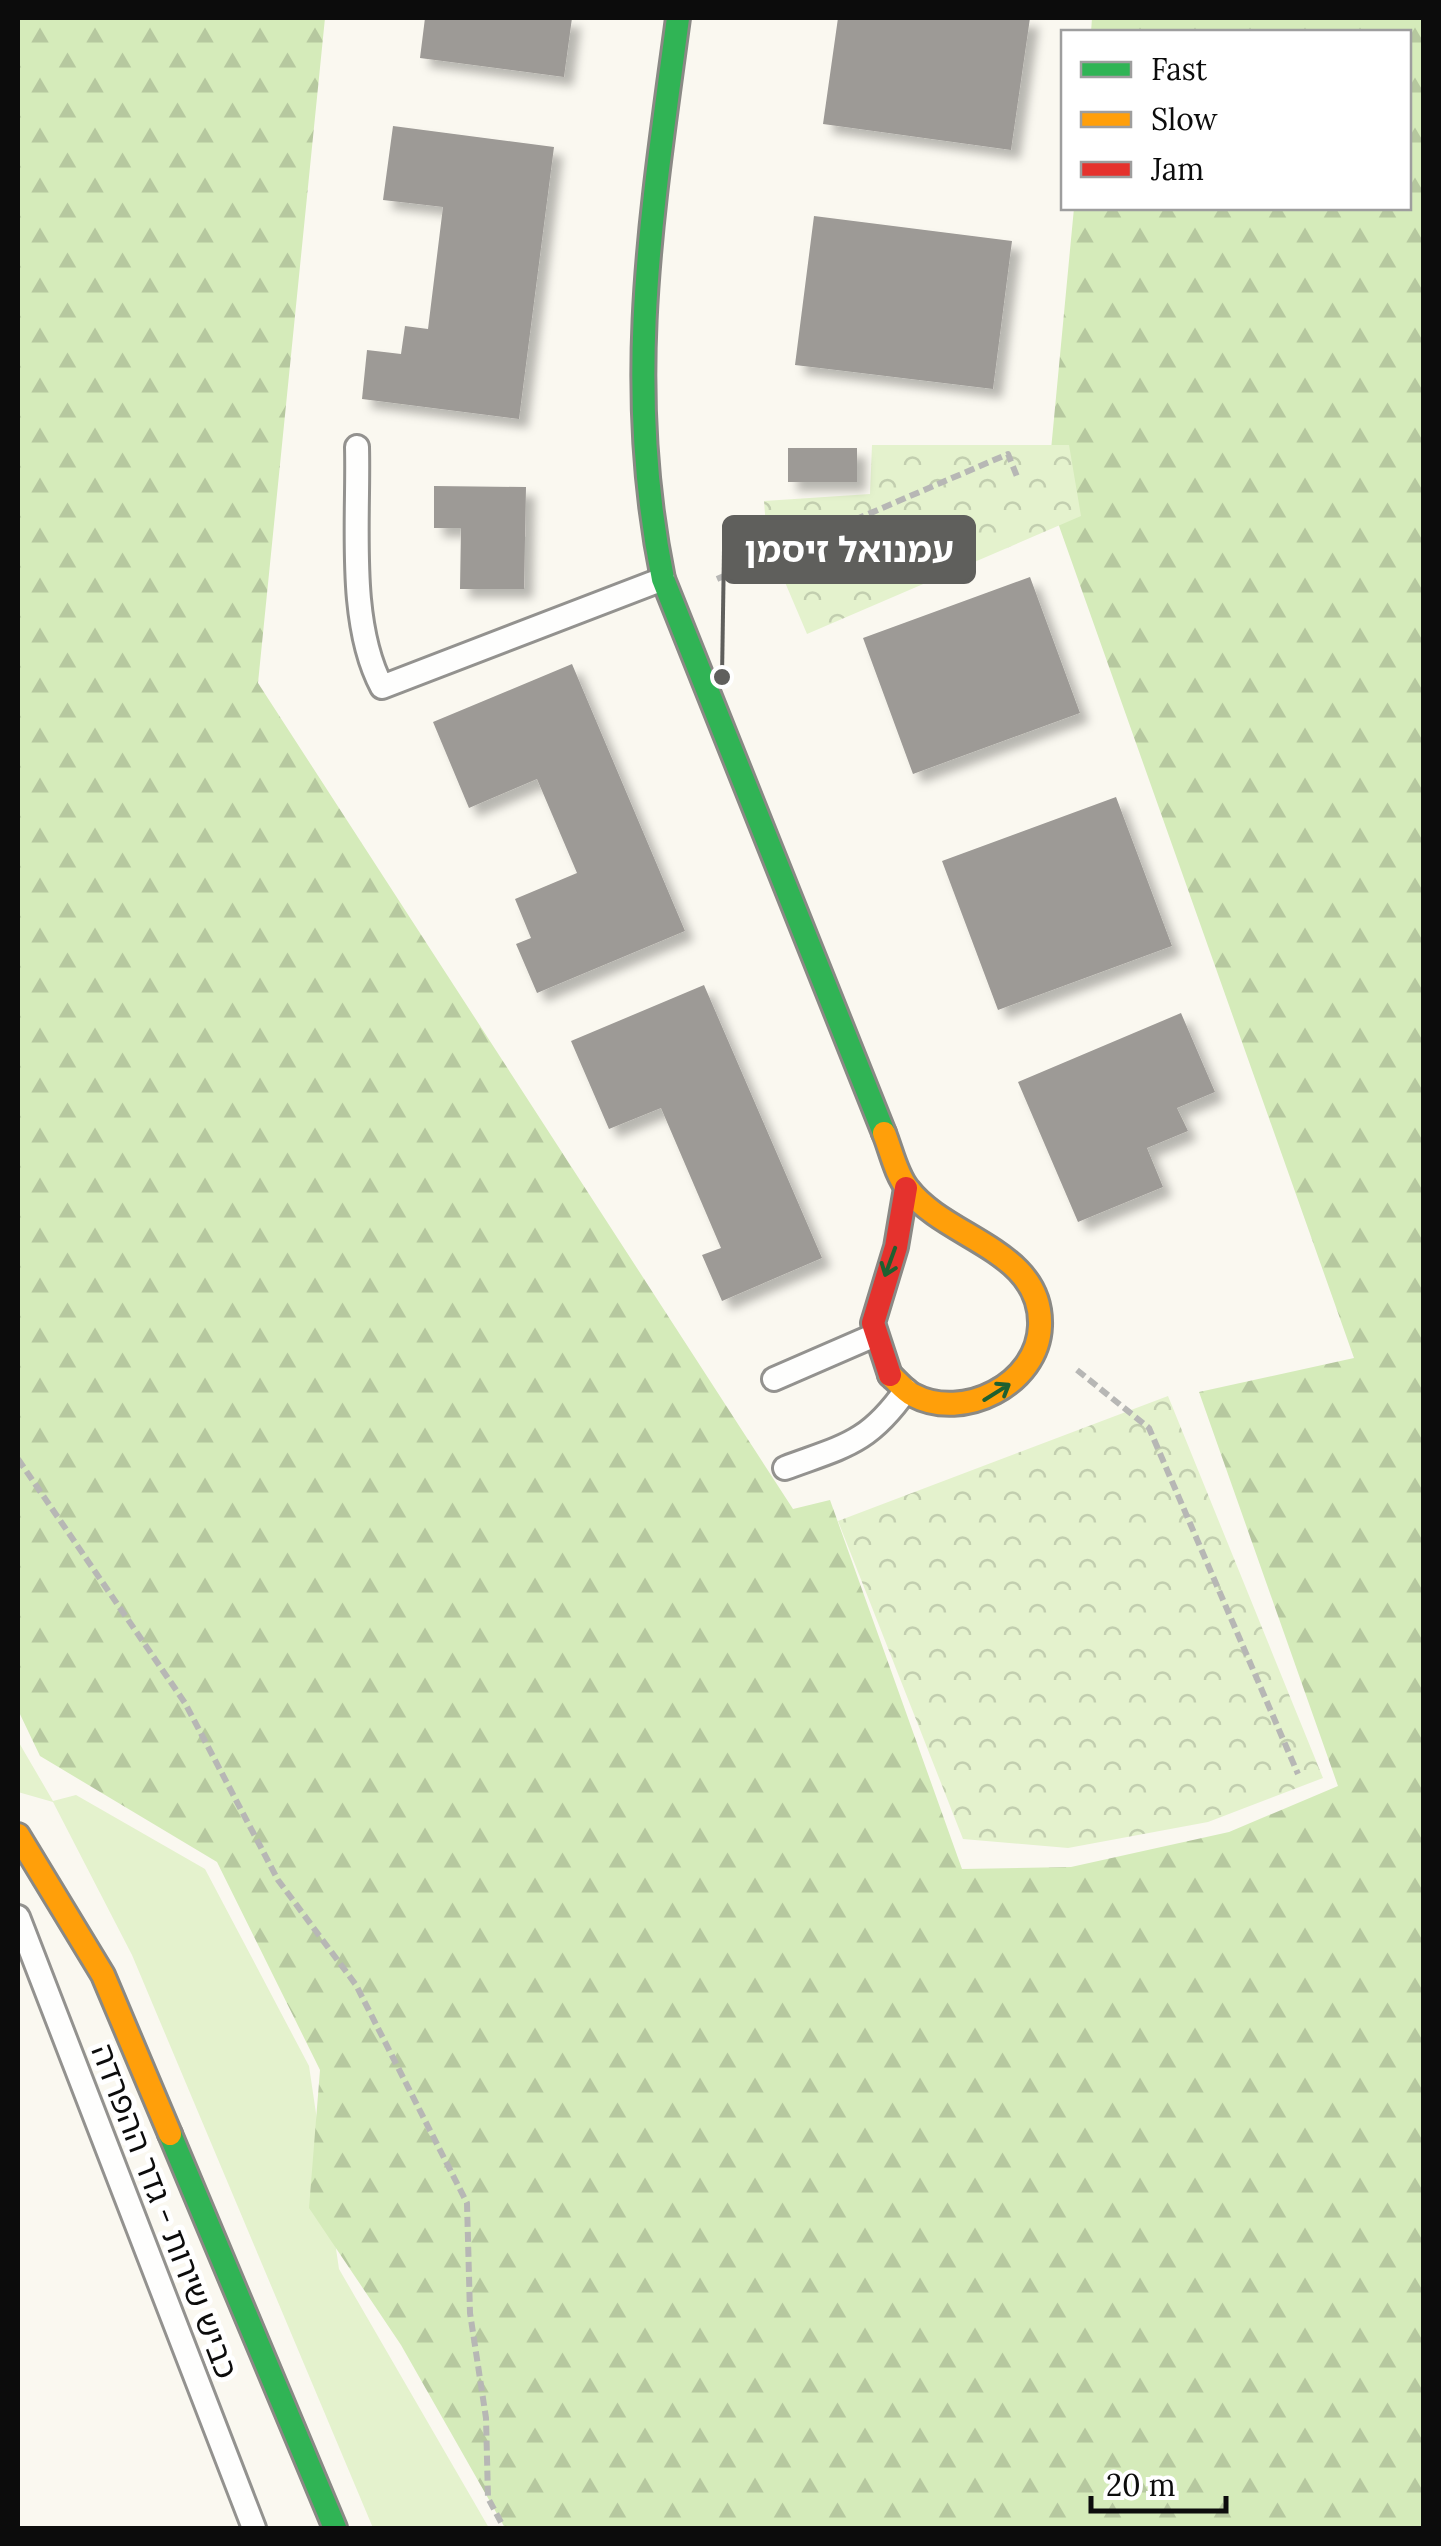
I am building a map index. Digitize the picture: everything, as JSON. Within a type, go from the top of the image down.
[{"type":"street","points":[[678,18],[638,338],[638,418],[646,515],[667,589],[906,1188],[958,1231],[1011,1261],[1029,1284],[1038,1311],[1038,1338],[1018,1376],[984,1402],[961,1406],[932,1403],[906,1390],[886,1369],[873,1336],[874,1307],[895,1251],[906,1188]]},
{"type":"street","points":[[18,1835],[103,1976],[335,2528]]},
{"type":"lane","points":[[357,447],[362,631],[369,662],[382,686],[667,589]]},
{"type":"lane","points":[[774,1379],[873,1336]]},
{"type":"lane","points":[[785,1468],[864,1438],[879,1426],[906,1390]]},
{"type":"lane","name":"כביש שירות - גדר ההפרדה","points":[[18,1917],[254,2528]]},
{"type":"path","points":[[667,589],[1008,454],[1018,478]]},
{"type":"path","points":[[1038,1338],[1149,1428],[1298,1774]]},
{"type":"path","points":[[18,1459],[185,1703],[278,1880],[356,1984],[467,2203],[470,2313],[486,2418],[488,2498],[504,2528]]},
{"type":"green space","points":[[18,18],[325,18],[258,683],[793,1509],[830,1500],[962,1869],[1071,1867],[1229,1832],[1338,1786],[1199,1392],[1354,1358],[1047,492],[1074,210],[1411,210],[1411,30],[1091,30],[1092,18],[1423,18],[1423,2528],[505,2528],[401,2345],[309,2208],[320,2070],[217,1862],[40,1756],[18,1710]]},
{"type":"green space","points":[[872,445],[1069,445],[1081,516],[807,634],[767,540],[764,501],[870,494]]},
{"type":"green space","points":[[1168,1396],[1323,1778],[1208,1822],[1068,1848],[963,1839],[838,1521]]},
{"type":"green space","points":[[18,1741],[53,1801],[76,1795],[205,1869],[309,2066],[339,2269],[489,2528],[373,2528],[132,1955],[53,1802],[18,1792]]},
{"type":"building","points":[[425,18],[572,18],[564,77],[420,58]]},
{"type":"building","points":[[838,18],[1030,18],[1011,150],[823,124]]},
{"type":"building","points":[[393,126],[554,147],[519,419],[362,399],[367,350],[401,354],[405,326],[428,329],[443,207],[383,200]]},
{"type":"building","points":[[814,216],[1012,241],[993,389],[795,365]]},
{"type":"building","points":[[788,448],[857,448],[857,482],[788,482]]},
{"type":"building","points":[[434,486],[526,487],[524,589],[460,589],[461,528],[434,528]]},
{"type":"building","points":[[1030,577],[1080,713],[913,774],[863,638]]},
{"type":"building","points":[[572,664],[685,931],[537,993],[516,944],[531,938],[515,899],[577,873],[537,779],[469,808],[433,722]]},
{"type":"building","points":[[1116,797],[1172,946],[998,1010],[942,861]]},
{"type":"building","points":[[704,985],[822,1258],[722,1301],[702,1255],[721,1248],[661,1108],[609,1129],[571,1041]]},
{"type":"building","points":[[1181,1013],[1215,1092],[1177,1108],[1188,1131],[1147,1148],[1163,1187],[1078,1222],[1018,1082]]},
{"type":"traffic: fast","points":[[678,18],[651,230],[643,367],[651,507],[663,579],[884,1133]]},
{"type":"traffic: fast","points":[[170,2134],[335,2528]]},
{"type":"traffic: slow","points":[[884,1133],[908,1189],[945,1221],[1010,1262],[1026,1280],[1037,1300],[1040,1326],[1036,1347],[1026,1365],[1012,1380],[975,1400],[933,1402],[910,1393],[890,1375]]},
{"type":"traffic: slow","points":[[18,1835],[103,1975],[170,2134]]},
{"type":"traffic: jam","points":[[890,1375],[873,1323],[896,1247],[906,1188]]},
{"type":"place","name":"עמנואל זיסמן","points":[[722,677]]}]
